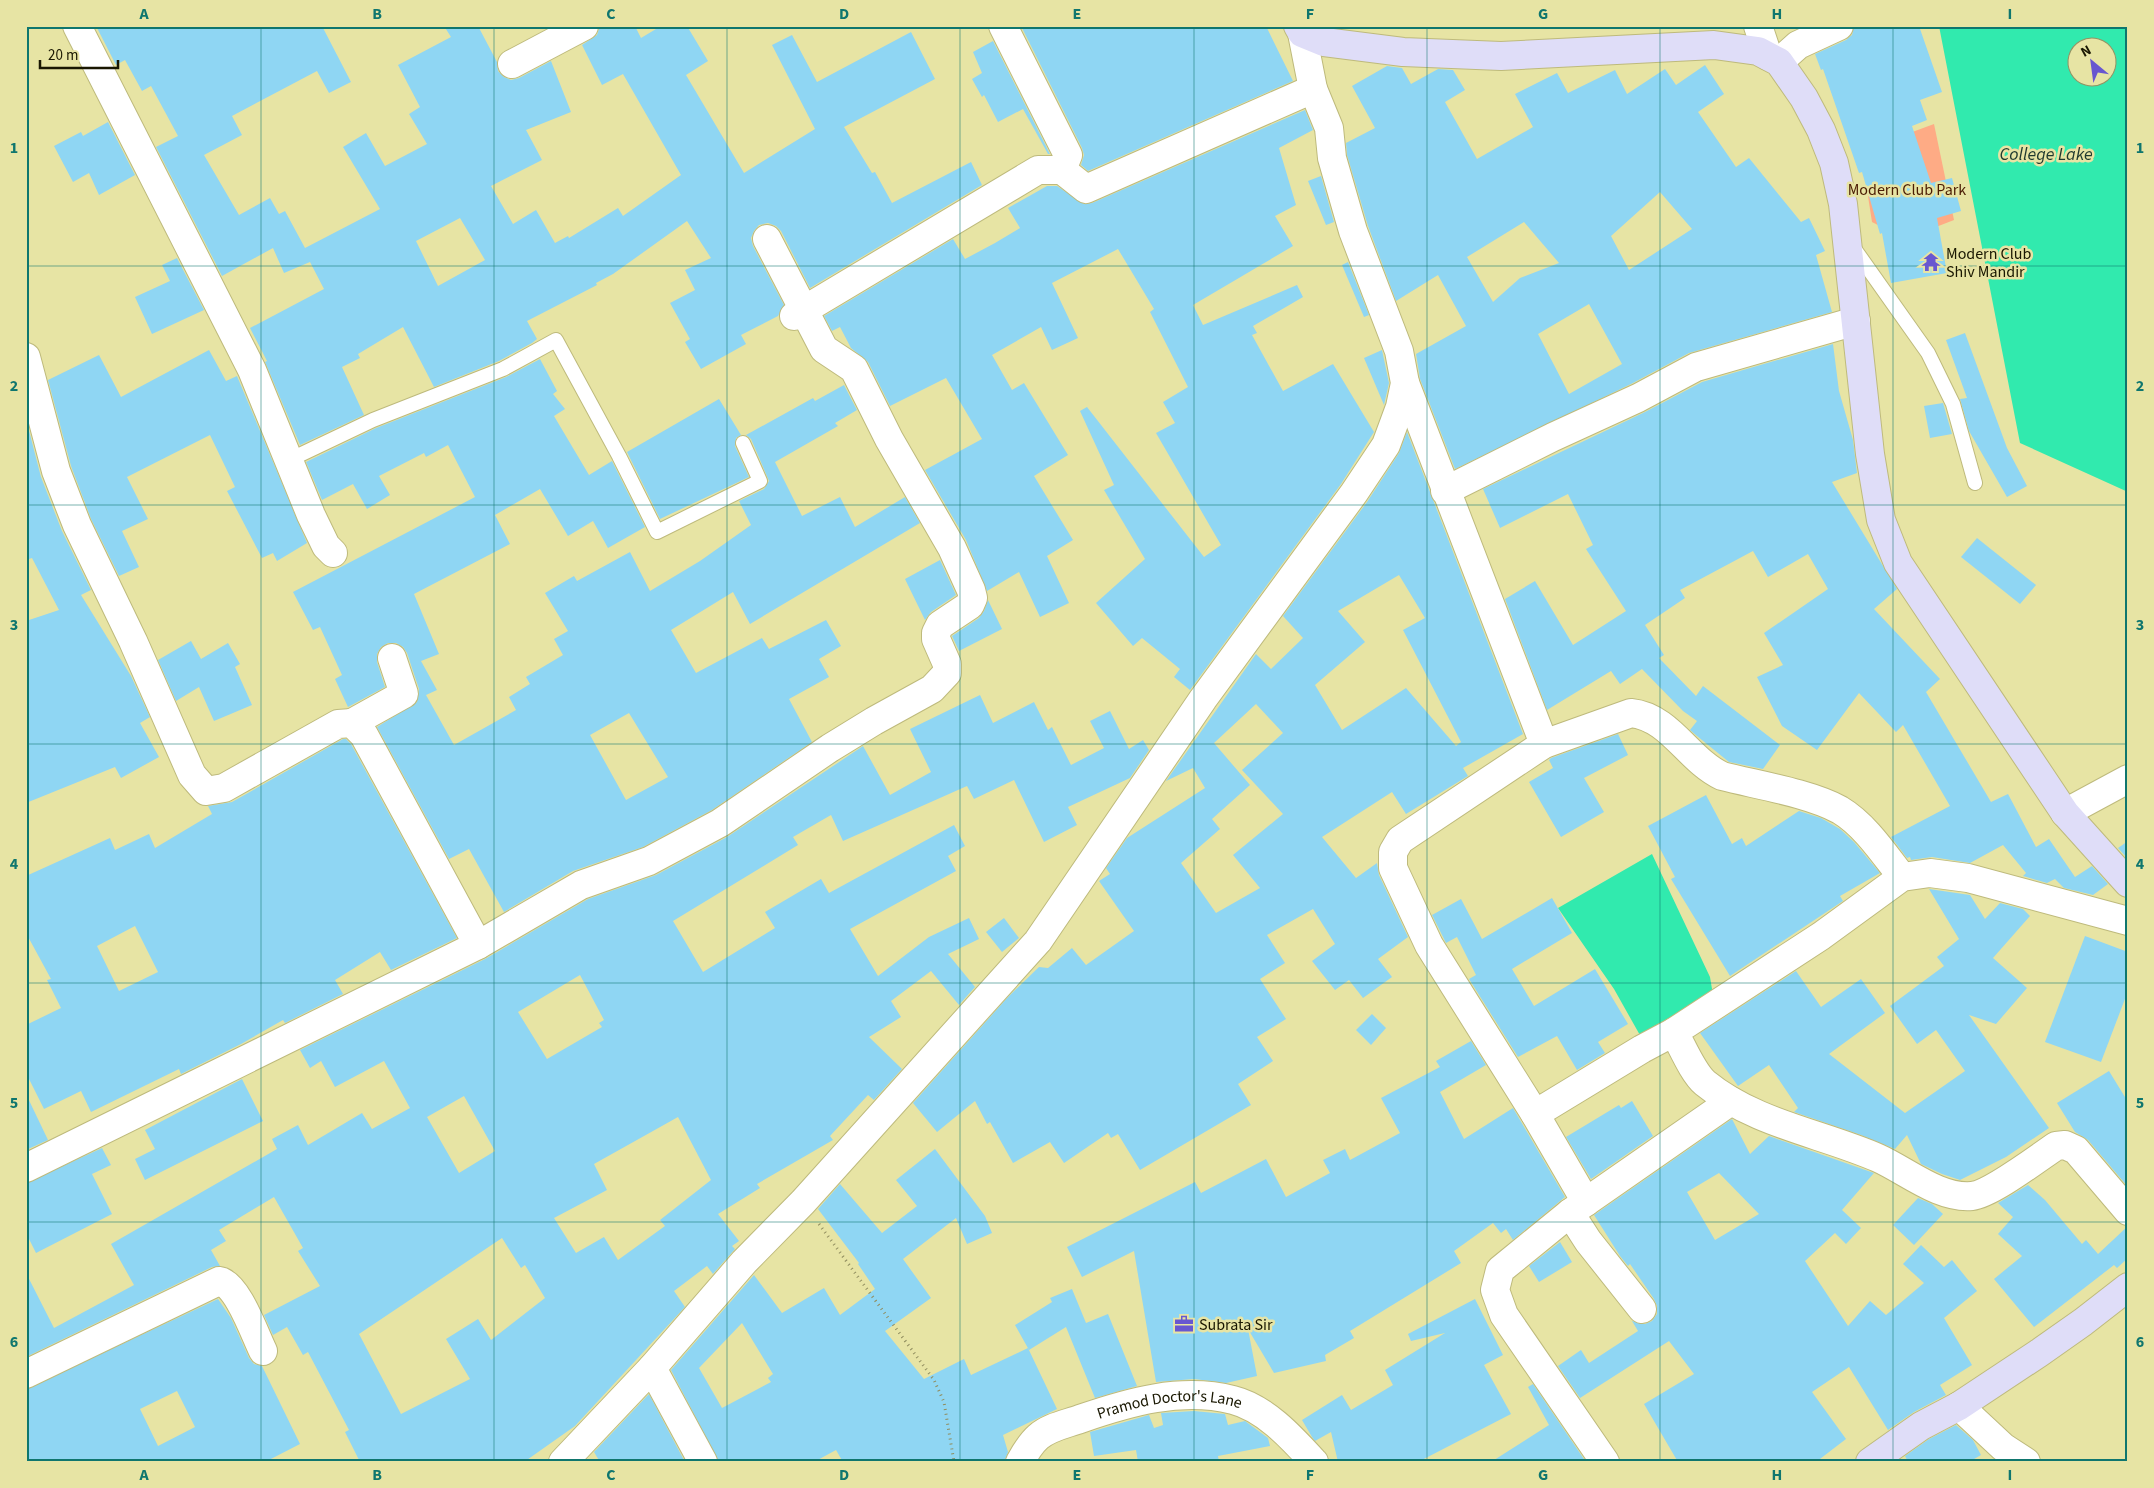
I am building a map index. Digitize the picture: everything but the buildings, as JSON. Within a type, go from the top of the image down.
[{"type":"main road","points":[[1300,30],[1324,42],[1403,52],[1502,56],[1714,45],[1758,51],[1774,59],[1804,98],[1828,146],[1834,163],[1843,204],[1870,454],[1880,510],[1898,563],[2065,813],[2128,883]]},
{"type":"main road","points":[[1870,1462],[1897,1454],[1921,1426],[1960,1406],[2083,1322],[2128,1287]]},
{"type":"street","points":[[77,26],[252,370],[326,546],[333,553]]},
{"type":"street","points":[[512,64],[584,26]]},
{"type":"street","points":[[1002,26],[1068,155],[1062,170]]},
{"type":"street","points":[[1758,26],[1774,59],[1798,45],[1839,26]]},
{"type":"street","points":[[1300,30],[1313,89],[1329,128],[1332,158],[1352,231],[1400,351],[1405,383],[1544,744]]},
{"type":"street","points":[[798,313],[1038,170],[1062,170],[1086,189],[1313,89]]},
{"type":"street","points":[[26,1168],[478,945],[581,885],[649,862],[720,823],[830,748],[932,689],[947,673],[947,664],[936,639],[936,632],[940,625],[970,605],[973,598],[971,590],[952,548],[889,438],[854,368],[824,348],[798,313],[767,238]]},
{"type":"street","points":[[1446,491],[1553,437],[1638,398],[1696,367],[1856,321]]},
{"type":"street","points":[[26,357],[56,471],[77,525],[133,641],[192,775],[206,791],[224,788],[338,724],[352,723],[404,694],[392,658]]},
{"type":"street","points":[[563,1462],[652,1368],[744,1262],[803,1202],[1038,941],[1203,699],[1354,493],[1386,445],[1400,407],[1405,383]]},
{"type":"street","points":[[1642,1309],[1588,1241],[1578,1208],[1535,1114],[1429,945],[1393,868],[1393,852],[1400,840],[1544,744],[1630,713],[1640,714],[1663,725],[1696,760],[1722,776],[1815,800],[1840,810],[1860,826],[1902,877]]},
{"type":"street","points":[[352,723],[359,727],[364,735],[478,945]]},
{"type":"street","points":[[2065,813],[2128,778]]},
{"type":"street","points":[[1535,1114],[1642,1049],[1674,1032],[1821,936],[1902,877],[1930,873],[1968,878],[2128,921]]},
{"type":"street","points":[[1674,1032],[1703,1082],[1731,1102],[1797,1131],[1879,1159],[1952,1195],[1974,1196],[2008,1178],[2056,1146],[2066,1145],[2076,1150],[2128,1211]]},
{"type":"street","points":[[1594,1458],[1499,1304],[1495,1290],[1500,1270],[1578,1208],[1731,1102]]},
{"type":"street","points":[[26,1374],[219,1281],[225,1282],[230,1286],[263,1351]]},
{"type":"street","points":[[652,1368],[703,1462]]},
{"type":"street","name":"Pramod Doctor's Lane","points":[[1020,1462],[1039,1436],[1052,1429],[1147,1398],[1172,1396],[1234,1400],[1257,1411],[1292,1438],[1314,1462]]},
{"type":"street","points":[[1960,1406],[2003,1447],[2026,1462]]},
{"type":"lane","points":[[1847,238],[1928,353],[1953,404],[1975,483]]},
{"type":"lane","points":[[289,460],[373,420],[503,369],[556,340],[619,456],[657,532],[760,481],[743,443]]},
{"type":"path","points":[[803,1202],[934,1380],[944,1402],[954,1462]]},
{"type":"green space","name":"Modern Club Park","points":[[1934,124],[1954,220],[1905,239],[1872,222],[1861,151]]},
{"type":"water","name":"College Lake","points":[[1939,26],[2128,26],[2128,492],[2020,443]]},
{"type":"water","points":[[1652,854],[1710,977],[1713,995],[1641,1037],[1614,989],[1558,908]]},
{"type":"place","name":"Modern Club Shiv Mandir","points":[[1931,262]]},
{"type":"place","name":"Subrata Sir","points":[[1184,1324]]}]
